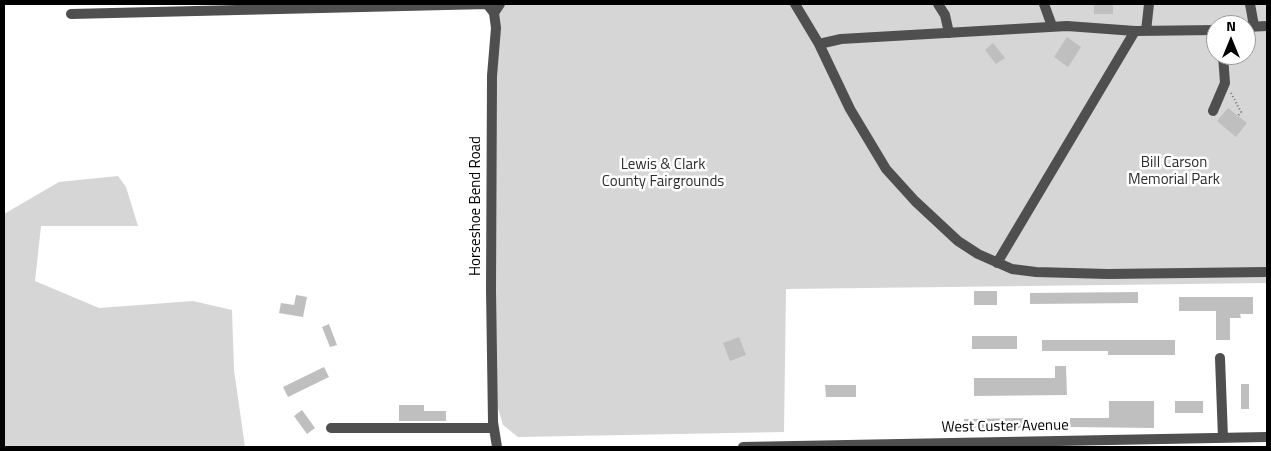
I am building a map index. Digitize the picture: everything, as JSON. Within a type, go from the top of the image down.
[{"type":"street","points":[[71,14],[487,4],[494,14],[500,4]]},
{"type":"street","points":[[795,4],[818,44],[850,109],[886,169],[915,201],[958,241],[978,254],[1012,269],[1036,272],[1108,274],[1267,272]]},
{"type":"street","points":[[938,4],[945,15],[949,33]]},
{"type":"street","points":[[1044,4],[1052,26]]},
{"type":"street","points":[[997,263],[1141,31],[1149,4]]},
{"type":"street","name":"Horseshoe Bend Road","points":[[494,14],[496,28],[492,85],[491,290],[494,428]]},
{"type":"street","points":[[818,44],[840,40],[1052,26],[1141,31],[1206,32]]},
{"type":"street","points":[[1213,111],[1224,83],[1223,65]]},
{"type":"street","points":[[1220,358],[1223,438]]},
{"type":"street","points":[[331,428],[494,428],[497,447]]},
{"type":"street","name":"West Custer Avenue","points":[[743,447],[1159,443],[1267,437]]},
{"type":"path","points":[[1224,83],[1241,112],[1238,116]]},
{"type":"green space","name":"Lewis & Clark County Fairgrounds","points":[[491,4],[1267,4],[1267,283],[786,289],[784,432],[518,437],[503,425],[497,405]]},
{"type":"green space","points":[[118,176],[126,187],[138,226],[41,226],[35,281],[99,308],[193,301],[232,310],[234,370],[245,447],[4,447],[4,214],[59,182]]},
{"type":"building","points":[[1094,4],[1113,4],[1113,14],[1094,14]]},
{"type":"building","points":[[1067,37],[1081,47],[1068,67],[1054,57]]},
{"type":"building","points":[[993,43],[1005,58],[996,64],[985,50]]},
{"type":"building","points":[[1228,108],[1247,123],[1236,137],[1217,121]]},
{"type":"building","points":[[974,291],[997,291],[997,305],[974,305]]},
{"type":"building","points":[[1138,292],[1138,303],[1030,304],[1030,293]]},
{"type":"building","points":[[296,295],[307,297],[303,317],[279,313],[281,303],[294,305]]},
{"type":"building","points":[[1179,297],[1253,297],[1253,314],[1240,314],[1241,318],[1230,318],[1230,340],[1216,340],[1216,311],[1179,311]]},
{"type":"building","points":[[329,324],[337,345],[330,347],[322,327]]},
{"type":"building","points":[[972,336],[1017,336],[1017,349],[972,349]]},
{"type":"building","points":[[739,337],[746,355],[730,361],[723,343]]},
{"type":"building","points":[[1042,340],[1175,340],[1175,355],[1108,355],[1108,351],[1042,351]]},
{"type":"building","points":[[1055,366],[1066,366],[1067,395],[974,396],[974,378],[1055,378]]},
{"type":"building","points":[[324,367],[329,377],[288,397],[283,387]]},
{"type":"building","points":[[1241,384],[1249,384],[1249,409],[1241,409]]},
{"type":"building","points":[[825,385],[856,385],[856,397],[826,397]]},
{"type":"building","points":[[1109,401],[1154,401],[1154,428],[1070,427],[1070,418],[1109,418]]},
{"type":"building","points":[[1175,401],[1203,401],[1203,413],[1175,413]]},
{"type":"building","points":[[399,405],[424,405],[424,411],[446,411],[446,421],[399,421]]},
{"type":"building","points":[[302,410],[315,428],[307,434],[294,416]]},
{"type":"building","points":[[1028,418],[1029,428],[964,428],[964,419]]},
{"type":"park label","name":"Bill Carson Memorial Park","points":[[1174,172]]}]
